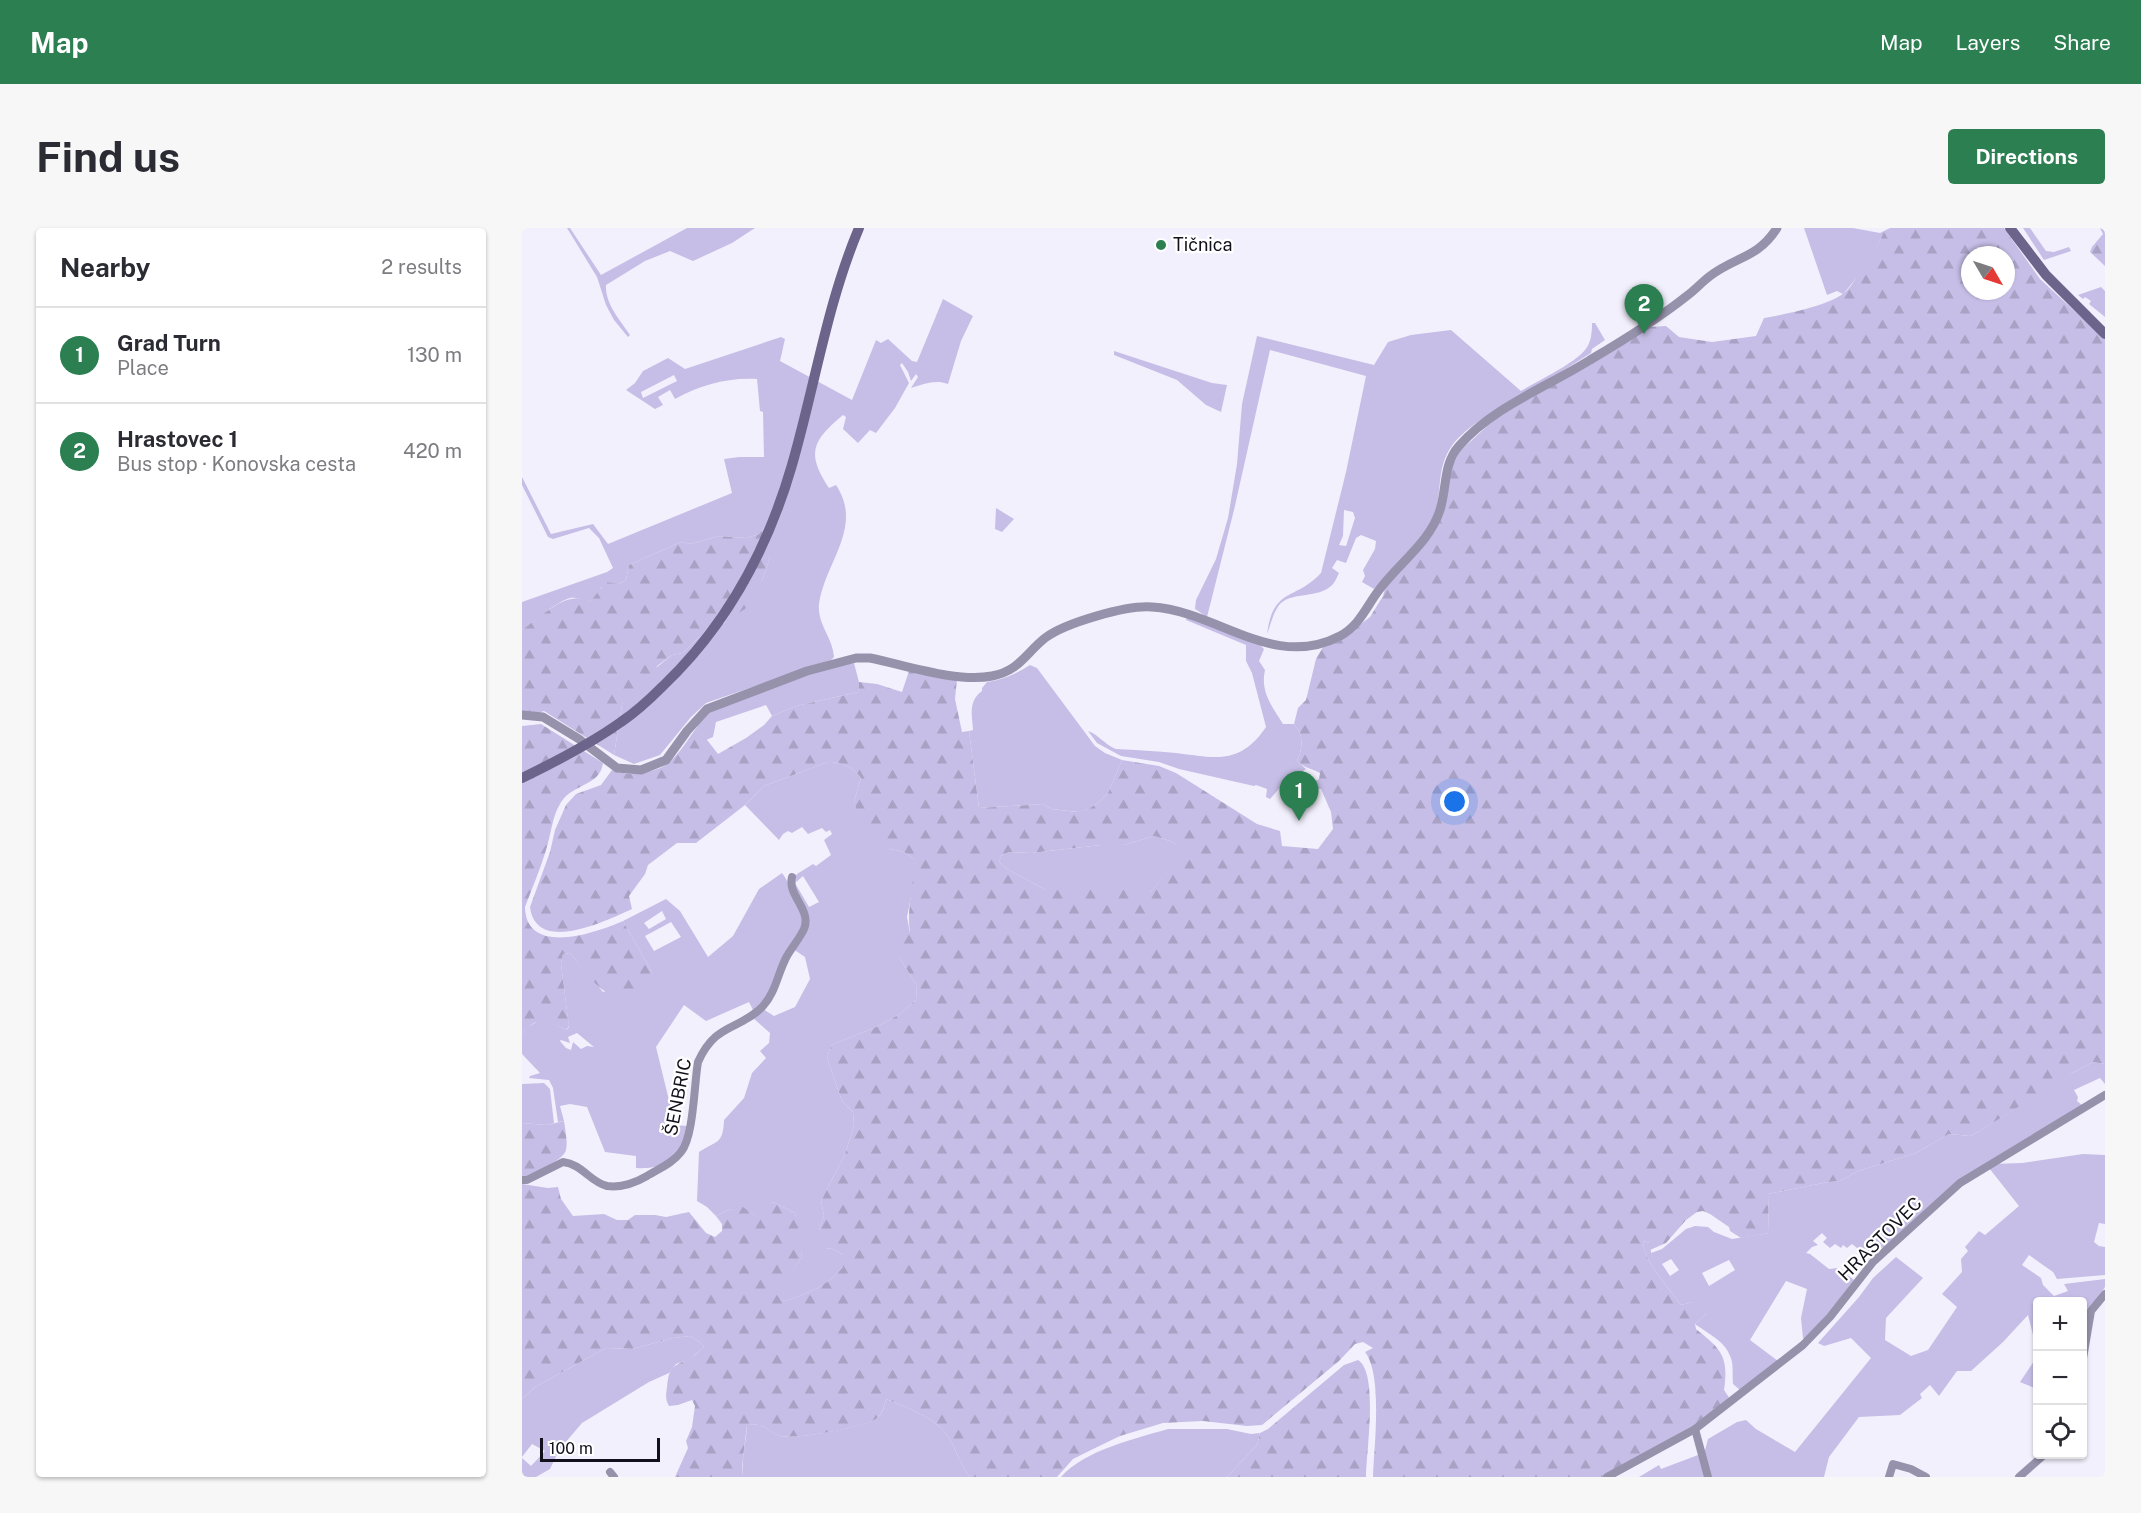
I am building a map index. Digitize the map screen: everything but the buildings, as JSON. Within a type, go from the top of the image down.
[{"type":"main road","points":[[522,778],[622,722],[672,677],[705,640],[734,599],[776,513],[792,464],[827,321],[846,257],[859,228]]},
{"type":"main road","points":[[2010,228],[2046,275],[2105,334]]},
{"type":"street","points":[[522,715],[543,717],[585,743],[617,768],[641,770],[666,760],[687,731],[707,710],[807,671],[856,658],[870,658],[961,678],[991,676],[1014,669],[1042,640],[1055,632],[1087,620],[1149,606],[1177,610],[1271,645],[1288,648],[1319,644],[1340,636],[1354,626],[1367,611],[1378,590],[1431,528],[1440,509],[1449,462],[1458,447],[1497,415],[1648,324],[1689,295],[1710,276],[1758,250],[1768,242],[1777,228]]},
{"type":"street","name":"ŠENBRIC","points":[[522,1180],[527,1180],[563,1162],[578,1167],[599,1183],[608,1186],[627,1185],[674,1160],[681,1153],[690,1129],[698,1062],[702,1052],[717,1035],[762,1007],[770,997],[787,955],[804,928],[805,914],[792,889],[790,883],[792,877]]},
{"type":"street","name":"HRASTOVEC","points":[[1607,1477],[1695,1429],[1803,1345],[1830,1317],[1874,1262],[1960,1183],[2105,1095]]},
{"type":"street","points":[[2084,1351],[2091,1311],[2105,1294]]},
{"type":"street","points":[[1695,1429],[1708,1477]]},
{"type":"street","points":[[2019,1477],[2040,1459]]},
{"type":"street","points":[[1889,1477],[1893,1464],[1911,1469],[1926,1477]]},
{"type":"green space","points":[[567,228],[570,228],[601,275],[687,228],[755,228],[732,243],[693,261],[670,251],[645,261],[606,285],[608,299],[630,335],[628,337],[614,320],[606,305],[597,277]]},
{"type":"green space","points":[[1804,228],[1853,228],[1880,233],[1884,231],[1866,264],[1843,294],[1837,291],[1827,295]]},
{"type":"green space","points":[[1890,228],[2004,228],[2040,279],[2105,339],[2105,1064],[2093,1062],[2074,1072],[1970,1136],[1949,1134],[1916,1153],[1858,1171],[1840,1181],[1768,1194],[1769,1233],[1741,1238],[1730,1231],[1729,1227],[1703,1211],[1697,1212],[1686,1220],[1666,1243],[1650,1250],[1650,1243],[1643,1241],[1652,1266],[1681,1305],[1692,1302],[1702,1308],[1706,1314],[1695,1324],[1696,1329],[1712,1342],[1721,1354],[1725,1369],[1724,1390],[1730,1399],[1692,1426],[1602,1477],[1373,1477],[1376,1394],[1371,1363],[1365,1352],[1373,1348],[1363,1342],[1355,1344],[1339,1361],[1262,1425],[1247,1426],[1203,1421],[1163,1423],[1120,1436],[1073,1459],[1057,1477],[970,1477],[947,1435],[935,1423],[919,1413],[886,1399],[882,1412],[876,1419],[858,1426],[830,1432],[789,1437],[776,1434],[763,1426],[747,1425],[742,1466],[743,1477],[675,1477],[688,1448],[686,1441],[692,1427],[695,1406],[692,1400],[669,1406],[666,1392],[672,1368],[704,1347],[690,1336],[632,1349],[606,1348],[535,1387],[522,1399],[522,1184],[548,1188],[558,1187],[561,1199],[573,1216],[604,1214],[617,1220],[628,1220],[635,1215],[666,1217],[689,1212],[706,1233],[715,1237],[722,1231],[722,1224],[716,1216],[743,1207],[754,1215],[758,1209],[773,1202],[795,1213],[802,1257],[777,1295],[784,1301],[809,1292],[824,1284],[843,1267],[843,1255],[833,1249],[825,1248],[820,1242],[819,1230],[824,1215],[821,1201],[845,1154],[854,1126],[853,1112],[842,1101],[827,1058],[831,1045],[876,1027],[900,1014],[916,1000],[917,986],[899,957],[898,948],[910,932],[909,914],[914,859],[904,852],[890,849],[859,816],[854,802],[861,778],[851,768],[828,762],[764,786],[745,805],[696,843],[677,843],[648,865],[645,874],[629,896],[632,909],[590,926],[558,932],[545,929],[535,921],[530,907],[550,852],[555,830],[566,805],[576,794],[601,785],[612,770],[632,774],[662,767],[683,747],[697,727],[718,754],[746,738],[772,716],[796,706],[858,692],[859,682],[877,684],[902,692],[909,671],[957,679],[955,699],[962,732],[969,731],[979,808],[1043,804],[1052,809],[1077,812],[1088,809],[1108,793],[1122,760],[1159,766],[1176,773],[1257,824],[1280,831],[1282,846],[1318,849],[1333,829],[1331,812],[1321,789],[1310,788],[1319,779],[1320,773],[1297,761],[1302,742],[1300,733],[1294,724],[1298,708],[1306,700],[1316,659],[1323,647],[1339,641],[1370,617],[1383,596],[1386,585],[1422,548],[1447,476],[1460,451],[1495,419],[1648,327],[1666,326],[1679,337],[1712,342],[1756,336],[1764,318],[1828,302],[1847,290],[1884,231]],"holes":[[[1154,836],[1173,842],[1183,855],[1150,892],[1121,887],[1046,890],[1007,869],[999,862],[1001,856],[1009,852],[1031,853],[1101,845],[1124,845]]]},
{"type":"green space","points":[[2023,228],[2030,228],[2046,251],[2054,252],[2069,247],[2071,251],[2044,260]]},
{"type":"green space","points":[[2100,228],[2105,228],[2105,266],[2090,252],[2103,234]]},
{"type":"green space","points":[[2101,287],[2105,291],[2105,317],[2089,304],[2091,301],[2078,295]]},
{"type":"green space","points":[[943,299],[973,316],[961,341],[948,384],[934,382],[911,388],[918,377],[916,374],[911,381],[902,363],[900,365],[909,383],[895,408],[876,433],[870,430],[858,443],[843,429],[846,417],[843,415],[824,432],[816,448],[817,465],[829,488],[836,485],[844,500],[846,515],[845,530],[819,604],[820,618],[834,657],[831,660],[706,703],[691,717],[660,755],[634,764],[614,755],[622,704],[657,667],[672,655],[683,653],[697,639],[724,623],[762,581],[770,557],[770,539],[766,525],[759,534],[747,538],[719,536],[691,544],[681,542],[629,565],[626,580],[601,587],[599,593],[589,602],[575,598],[564,600],[522,630],[522,602],[613,568],[599,538],[589,528],[553,539],[548,537],[522,485],[522,477],[551,534],[593,524],[608,544],[732,493],[724,459],[764,457],[763,412],[760,411],[757,379],[736,379],[715,383],[675,399],[670,390],[658,397],[663,405],[655,409],[626,390],[635,383],[643,371],[668,358],[685,369],[781,337],[785,339],[780,361],[852,400],[876,340],[881,343],[888,339],[912,361],[917,362]],"holes":[[[674,375],[677,381],[643,398],[641,392]]]},
{"type":"green space","points":[[1592,323],[1595,323],[1605,340],[1592,349],[1591,353],[1479,421],[1454,443],[1448,452],[1441,473],[1438,503],[1432,521],[1418,542],[1374,589],[1362,582],[1365,576],[1363,570],[1375,549],[1376,541],[1361,535],[1356,538],[1346,563],[1337,560],[1332,568],[1339,573],[1332,585],[1326,590],[1292,597],[1281,603],[1274,614],[1267,634],[1270,619],[1280,601],[1321,573],[1346,472],[1366,376],[1270,350],[1207,617],[1195,609],[1196,600],[1216,559],[1228,518],[1237,464],[1242,404],[1257,336],[1374,365],[1388,342],[1411,335],[1451,330],[1521,391],[1580,355],[1589,344]],"holes":[[[1344,510],[1353,512],[1355,518],[1346,546],[1339,545],[1343,536]]]},
{"type":"green space","points":[[1114,351],[1212,383],[1227,385],[1221,412],[1206,405],[1177,380],[1114,355]]},
{"type":"green space","points":[[996,508],[1014,519],[1002,532],[995,529]]},
{"type":"green space","points":[[766,525],[770,539],[770,557],[762,581],[745,609],[697,639],[683,653],[672,655],[657,666],[654,677],[622,704],[614,755],[544,711],[522,718],[522,630],[563,602],[581,599],[589,602],[606,582],[618,584],[626,580],[629,565],[681,542],[691,544],[719,536],[747,538],[759,534]]},
{"type":"green space","points":[[1187,616],[1259,644],[1264,649],[1259,661],[1265,670],[1266,692],[1283,724],[1294,724],[1300,733],[1302,742],[1297,761],[1306,769],[1285,782],[1270,799],[1266,797],[1267,789],[1256,785],[1179,769],[1159,762],[1121,756],[1097,743],[1088,731],[1116,749],[1216,757],[1237,753],[1247,748],[1256,739],[1266,727],[1252,673],[1246,661],[1246,645],[1186,620]]},
{"type":"green space","points":[[854,663],[859,682],[858,692],[796,706],[772,716],[766,705],[716,722],[713,737],[706,740],[697,727],[706,706],[837,666]]},
{"type":"green space","points":[[1030,665],[1037,668],[1095,746],[1122,760],[1108,793],[1088,809],[1078,812],[1052,809],[1043,804],[979,808],[969,731],[973,730],[973,704],[987,682],[1009,676]]},
{"type":"green space","points":[[541,724],[603,763],[597,776],[566,796],[558,807],[544,857],[525,907],[528,922],[537,932],[549,937],[564,937],[596,931],[623,921],[653,974],[650,990],[634,995],[612,994],[595,983],[570,953],[563,954],[561,964],[569,1026],[566,1030],[548,1022],[537,1022],[522,1034],[522,726]]},
{"type":"green space","points":[[828,762],[851,768],[861,778],[854,802],[890,849],[904,852],[914,859],[915,876],[907,917],[910,933],[899,957],[917,986],[916,1000],[900,1014],[876,1027],[831,1045],[827,1058],[842,1101],[853,1112],[854,1126],[845,1154],[821,1201],[824,1215],[819,1230],[825,1248],[833,1249],[843,1255],[843,1267],[816,1288],[784,1301],[776,1295],[802,1257],[795,1213],[773,1202],[754,1215],[743,1208],[729,1210],[716,1216],[697,1201],[699,1152],[718,1141],[722,1134],[724,1120],[744,1098],[752,1073],[766,1058],[760,1051],[769,1043],[770,1033],[752,1017],[763,1009],[774,1016],[795,1007],[810,979],[805,957],[793,949],[807,929],[793,880],[797,874],[813,864],[816,866],[831,855],[824,840],[832,834],[830,830],[826,832],[822,828],[808,834],[802,827],[792,833],[788,831],[779,840],[745,805],[764,786]],"holes":[[[803,876],[819,902],[809,907],[795,883]]]},
{"type":"green space","points":[[1154,836],[1173,842],[1184,855],[1150,892],[1046,890],[1007,869],[999,862],[1001,856],[1009,852],[1031,853],[1101,845],[1124,845]]},
{"type":"green space","points":[[782,873],[804,923],[767,997],[753,1010],[749,1002],[706,1021],[684,1005],[656,1047],[675,1125],[687,1126],[680,1150],[672,1160],[648,1168],[636,1168],[636,1156],[605,1152],[587,1107],[570,1104],[560,1106],[564,1121],[558,1122],[553,1088],[549,1080],[529,1078],[540,1073],[522,1054],[522,1034],[527,1027],[539,1021],[548,1021],[566,1030],[569,1027],[561,964],[563,954],[570,953],[603,992],[653,974],[623,921],[666,899],[680,911],[708,957],[733,936],[759,889]],"holes":[[[662,911],[666,919],[649,929],[644,923]],[[671,922],[681,937],[654,951],[645,936]],[[577,1033],[594,1047],[587,1046],[581,1049],[573,1042],[571,1050],[560,1041],[570,1043],[568,1037]]]},
{"type":"green space","points":[[2093,1062],[2105,1064],[2105,1084],[2100,1078],[2074,1090],[2078,1097],[2077,1101],[2083,1106],[1990,1161],[1884,1247],[1865,1254],[1852,1244],[1847,1248],[1843,1245],[1841,1248],[1835,1244],[1830,1248],[1823,1242],[1827,1238],[1822,1233],[1813,1241],[1818,1245],[1806,1253],[1829,1269],[1838,1268],[1854,1280],[1820,1325],[1805,1340],[1801,1318],[1807,1289],[1786,1281],[1750,1340],[1778,1361],[1740,1390],[1733,1384],[1732,1362],[1728,1351],[1720,1342],[1695,1324],[1706,1314],[1692,1302],[1681,1305],[1647,1257],[1643,1241],[1650,1243],[1651,1253],[1662,1249],[1686,1229],[1695,1226],[1708,1227],[1732,1239],[1769,1233],[1768,1194],[1840,1181],[1858,1171],[1916,1153],[1949,1134],[1970,1136],[2061,1079]],"holes":[[[1671,1259],[1679,1270],[1670,1276],[1662,1264]],[[1729,1260],[1735,1270],[1709,1286],[1702,1273]]]},
{"type":"green space","points":[[544,1083],[550,1089],[554,1123],[547,1125],[522,1123],[522,1084]]},
{"type":"green space","points":[[564,1121],[567,1143],[564,1154],[547,1167],[522,1178],[522,1123],[547,1125]]},
{"type":"green space","points":[[2083,1154],[2105,1155],[2105,1224],[2099,1223],[2094,1242],[2105,1247],[2105,1275],[2057,1279],[2053,1272],[2029,1255],[2022,1265],[2041,1278],[2043,1285],[2054,1296],[2068,1291],[2064,1284],[2105,1279],[2105,1287],[2087,1314],[2087,1297],[2033,1297],[2033,1335],[2028,1315],[1971,1371],[1957,1371],[1939,1396],[1930,1385],[1920,1394],[1922,1398],[1900,1415],[1859,1417],[1829,1457],[1824,1477],[1711,1477],[1704,1454],[1708,1439],[1737,1422],[1746,1420],[1756,1429],[1795,1452],[1871,1358],[1851,1338],[1824,1346],[1818,1343],[1873,1278],[1896,1257],[1923,1278],[1886,1318],[1885,1340],[1911,1356],[1928,1350],[1957,1307],[1942,1294],[1962,1272],[1961,1259],[1968,1251],[1965,1247],[1979,1231],[1985,1235],[2019,1206],[1989,1168],[1991,1164],[2022,1163]]},
{"type":"green space","points":[[690,1336],[704,1347],[690,1359],[676,1364],[669,1373],[649,1382],[582,1423],[559,1450],[550,1469],[536,1477],[522,1477],[522,1458],[531,1466],[545,1451],[532,1444],[522,1457],[522,1399],[535,1387],[606,1348],[632,1349]]},
{"type":"green space","points":[[1358,1360],[1368,1380],[1370,1396],[1366,1477],[1227,1477],[1257,1445],[1260,1433],[1268,1429],[1344,1365]]},
{"type":"green space","points":[[2033,1362],[2033,1387],[2020,1382]]},
{"type":"green space","points":[[886,1399],[919,1413],[935,1423],[947,1435],[970,1477],[743,1477],[747,1425],[763,1426],[776,1434],[788,1437],[829,1432],[858,1426],[876,1419],[882,1413]]},
{"type":"green space","points":[[1168,1429],[1227,1429],[1251,1434],[1260,1433],[1257,1445],[1227,1477],[1061,1477],[1096,1453],[1126,1441]]},
{"type":"green space","points":[[1698,1455],[1705,1477],[1639,1477],[1659,1465],[1661,1469]]},
{"type":"place","name":"Tičnica","points":[[1161,245]]},
{"type":"place","name":"Hrastovec 1","points":[[1644,334]]},
{"type":"place","name":"Grad Turn","points":[[1299,821]]}]
